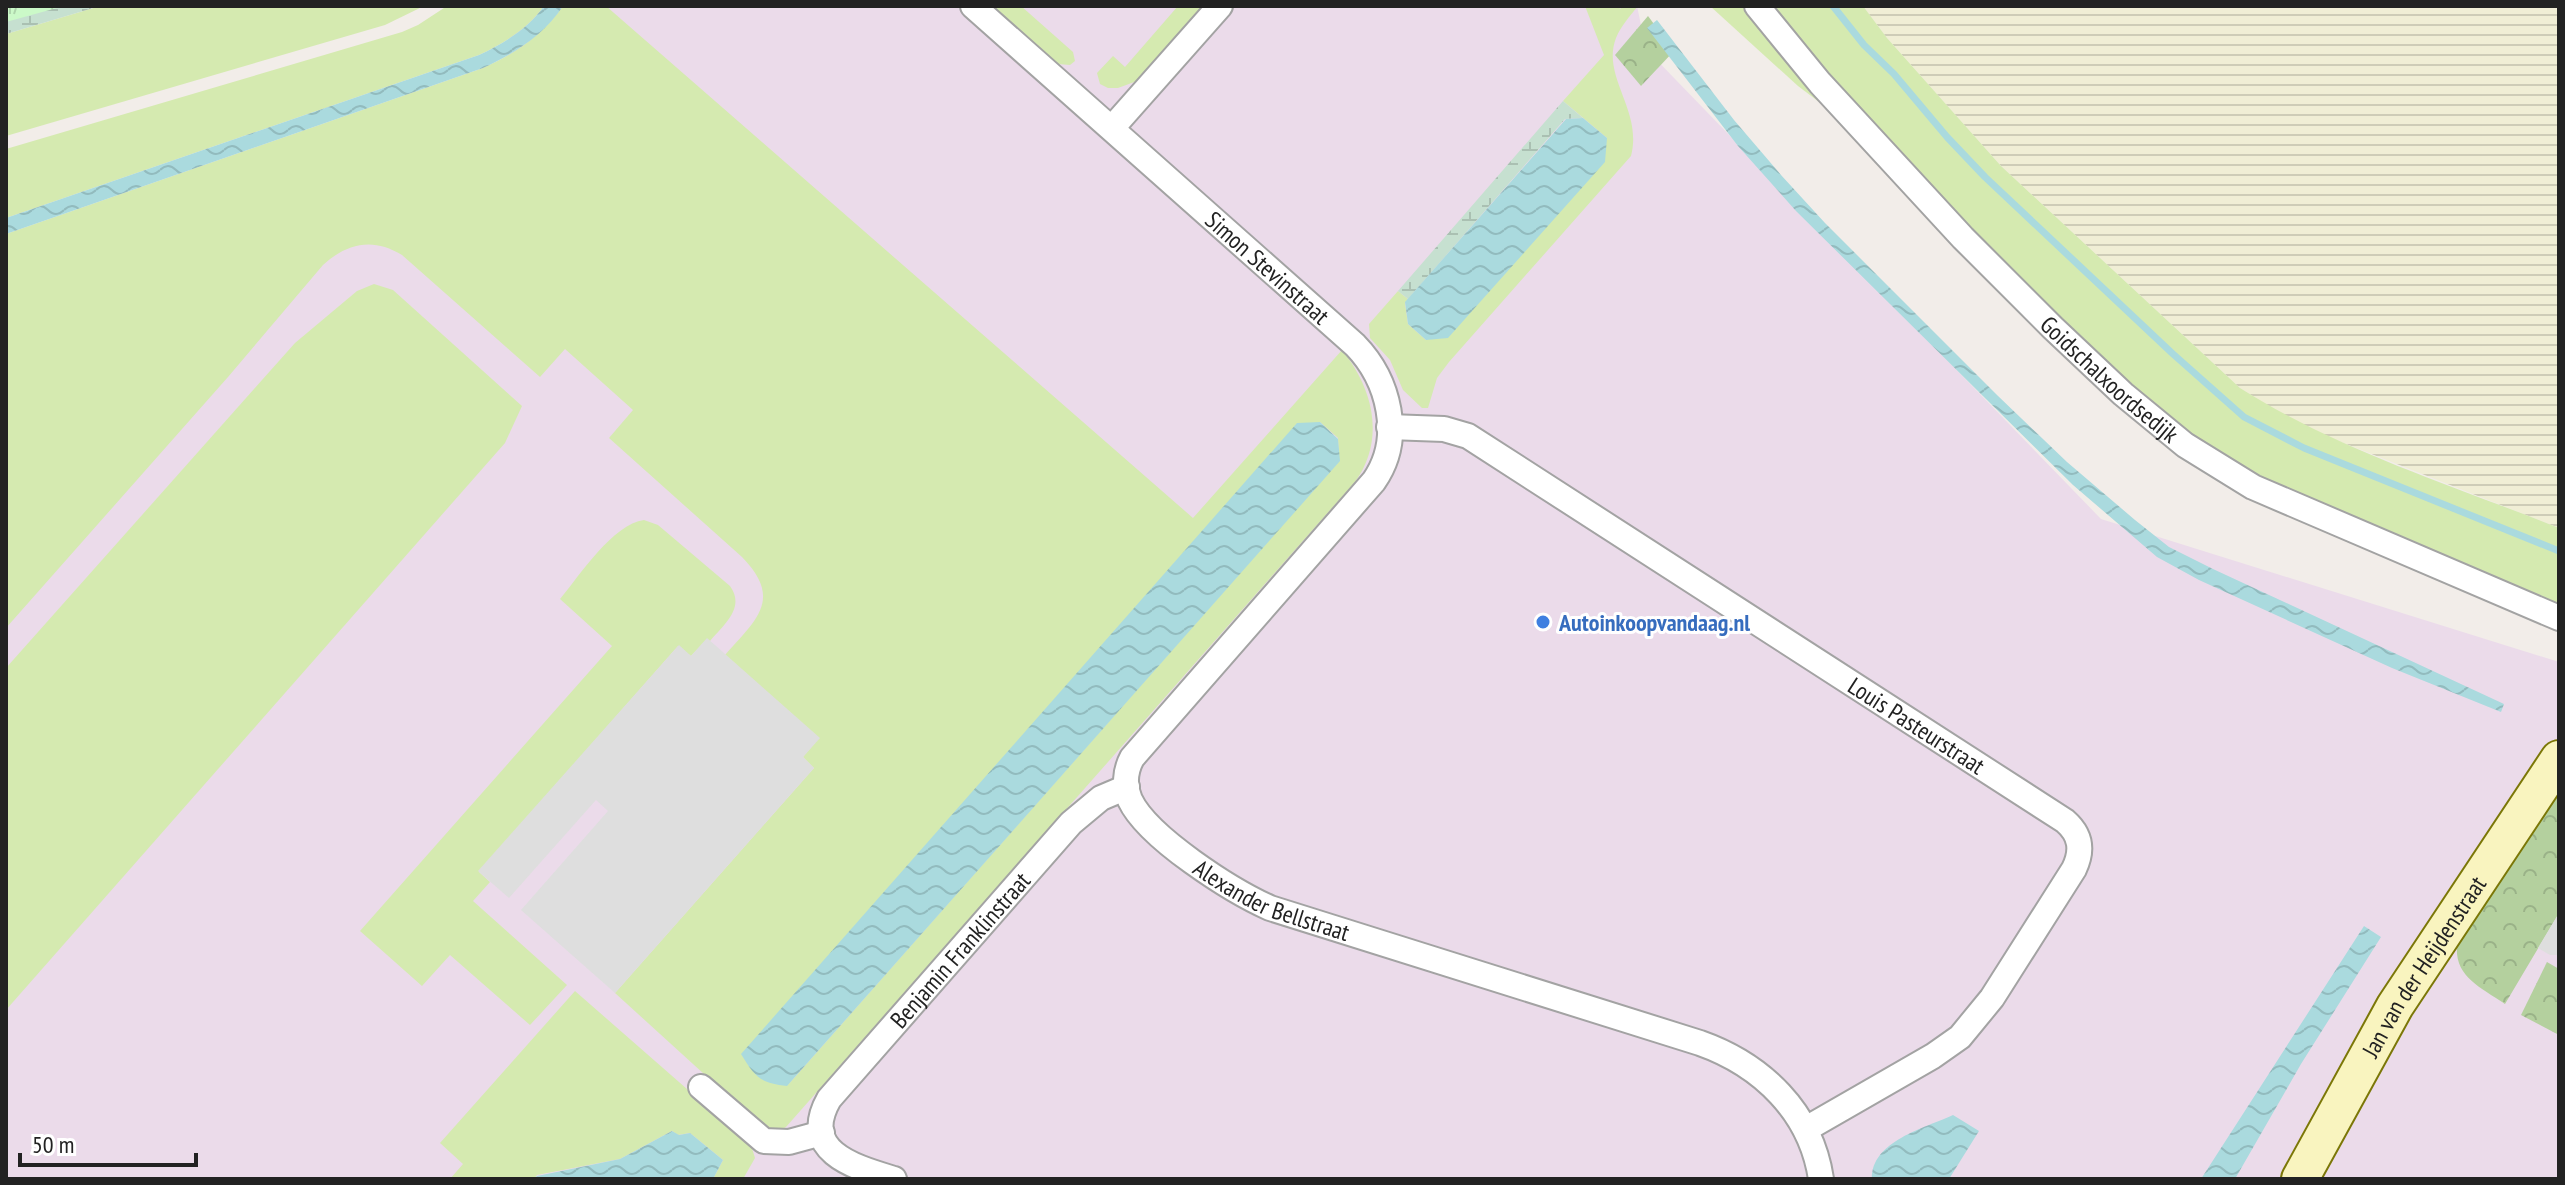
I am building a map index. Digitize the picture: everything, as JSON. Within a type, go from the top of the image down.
[{"type":"street","points":[[973,6],[1112,128],[1220,6]]},
{"type":"street","name":"Goidschalxoordsedijk","points":[[1757,6],[1820,83],[1953,228],[2123,394],[2185,445],[2228,474],[2281,500],[2559,618]]},
{"type":"street","name":"Simon Stevinstraat","points":[[1112,128],[1366,355],[1385,391],[1389,427]]},
{"type":"street","points":[[1127,787],[1127,768],[1135,754],[1374,481],[1384,460],[1389,427]]},
{"type":"street","name":"Louis Pasteurstraat","points":[[1389,427],[1458,431],[1476,441],[2051,813],[2076,833],[2080,850],[2074,869],[1992,998],[1972,1024],[1933,1056],[1806,1129]]},
{"type":"street","name":"Jan van der Heijdenstraat","points":[[2300,1179],[2395,1006],[2559,759]]},
{"type":"street","name":"Alexander Bellstraat","points":[[1127,787],[1136,810],[1161,835],[1191,861],[1247,897],[1293,917],[1738,1059],[1766,1079],[1806,1129],[1818,1156],[1821,1179]]},
{"type":"street","name":"Benjamin Franklinstraat","points":[[822,1133],[822,1113],[829,1099],[1071,823],[1101,798],[1127,787]]},
{"type":"street","points":[[701,1087],[764,1141],[789,1142],[822,1133],[828,1147],[843,1161],[894,1179]]},
{"type":"shaded area","points":[[517,6],[1637,6],[1646,49],[2101,519],[2559,662],[2559,1179],[6,1179],[6,580],[289,231],[477,185]]},
{"type":"shaded area","points":[[1863,6],[2559,6],[2559,528],[2331,438],[2281,414],[2240,388],[2001,166],[1887,38]]},
{"type":"shaded area","points":[[707,638],[820,738],[803,757],[814,768],[615,993],[521,910],[608,811],[596,800],[509,898],[478,871],[679,645],[691,656]]},
{"type":"shaded area","points":[[2559,913],[2559,955],[2550,955],[2538,948]]},
{"type":"green space","points":[[6,6],[100,6],[6,34]]},
{"type":"green space","points":[[6,6],[64,6],[6,22]]},
{"type":"green space","points":[[100,6],[424,6],[385,25],[6,136],[6,34]]},
{"type":"green space","points":[[447,6],[544,6],[515,35],[479,55],[6,218],[6,149],[402,32]]},
{"type":"green space","points":[[563,6],[606,6],[1193,518],[1342,350],[1361,381],[1372,414],[1370,449],[1365,466],[1355,482],[786,1127],[776,1132],[760,1125],[615,993],[814,768],[803,757],[819,738],[725,655],[761,608],[761,585],[754,572],[742,557],[609,438],[633,410],[565,349],[540,377],[402,255],[371,244],[351,247],[323,265],[6,628],[6,234],[483,68],[527,43]],"holes":[[[1320,422],[1338,438],[1339,461],[787,1086]]]},
{"type":"green space","points":[[992,6],[1021,6],[1073,52],[1075,61],[1070,65],[1058,64]]},
{"type":"green space","points":[[1178,6],[1203,6],[1137,81],[1118,88],[1100,84],[1097,73],[1113,56],[1125,67]]},
{"type":"green space","points":[[1585,6],[1619,6],[1620,9],[1623,6],[1638,6],[1618,34],[1613,52],[1617,80],[1632,124],[1631,156],[1449,362],[1437,378],[1428,408],[1422,408],[1403,390],[1390,360],[1370,338],[1369,324],[1398,291],[1408,299],[1405,303],[1408,324],[1426,340],[1607,138],[1563,101],[1604,55]]},
{"type":"green space","points":[[1710,6],[1746,6],[1827,108],[1798,86]]},
{"type":"green space","points":[[1770,6],[1863,6],[1887,38],[2001,166],[2240,388],[2277,410],[2356,448],[2559,528],[2559,606],[2289,493],[2216,455],[2108,368],[2032,294],[1845,97]]},
{"type":"green space","points":[[1648,16],[1674,51],[1641,86],[1615,55]]},
{"type":"green space","points":[[1563,101],[1583,118],[1565,119],[1408,299],[1398,291]]},
{"type":"green space","points":[[374,284],[393,290],[522,406],[505,443],[6,1010],[6,668],[295,343],[357,291]]},
{"type":"green space","points":[[644,520],[658,525],[730,586],[734,594],[734,609],[710,641],[707,639],[691,656],[678,646],[479,872],[490,882],[473,901],[567,985],[530,1025],[450,955],[422,986],[360,931],[612,646],[560,599],[609,540],[632,524]]},
{"type":"green space","points":[[2559,784],[2559,913],[2505,1004],[2475,984],[2461,968],[2457,947],[2459,933]]},
{"type":"green space","points":[[2547,962],[2559,969],[2559,1035],[2521,1015]]},
{"type":"green space","points":[[575,991],[751,1145],[755,1158],[743,1179],[713,1179],[723,1160],[690,1133],[678,1135],[672,1131],[620,1159],[537,1175],[534,1179],[450,1179],[463,1164],[440,1143]]},
{"type":"water","points":[[544,6],[563,6],[528,43],[483,68],[6,234],[6,218],[479,55],[515,35]]},
{"type":"water","points":[[1657,20],[1734,120],[1825,223],[1997,395],[2067,462],[2135,520],[2169,547],[2213,569],[2504,704],[2501,712],[2392,668],[2199,580],[2157,557],[2073,485],[1796,211],[1738,146],[1647,28]]},
{"type":"water","points":[[1583,118],[1607,138],[1605,162],[1448,338],[1426,340],[1408,324],[1405,302],[1566,119]]},
{"type":"water","points":[[1320,422],[1338,439],[1340,461],[787,1086],[759,1078],[741,1054],[1297,423]]},
{"type":"water","points":[[2364,926],[2381,937],[2301,1064],[2235,1179],[2201,1179]]},
{"type":"water","points":[[1953,1115],[1979,1131],[1949,1179],[1872,1179],[1874,1166],[1890,1145]]},
{"type":"water","points":[[672,1131],[679,1135],[690,1133],[723,1160],[713,1179],[534,1179],[620,1159]]},
{"type":"waterway","points":[[1833,6],[1864,45],[1894,74],[1985,177],[2244,417],[2304,448],[2559,551]]},
{"type":"place","name":"Autoinkoopvandaag.nl","points":[[1543,622]]}]
